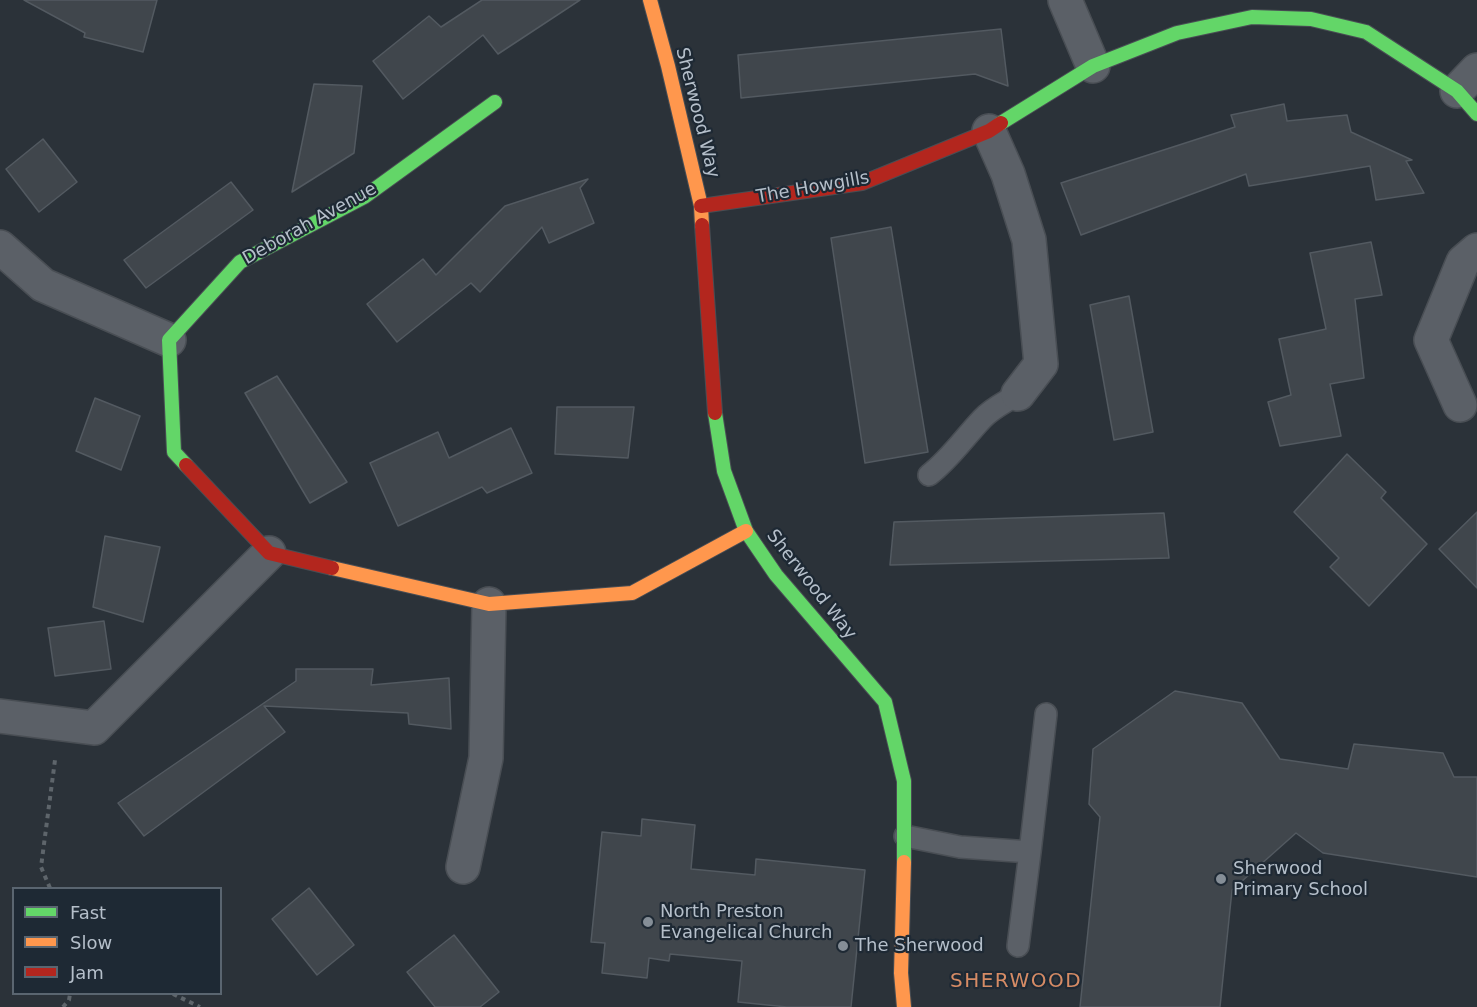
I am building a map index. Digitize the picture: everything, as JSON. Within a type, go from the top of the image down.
[{"type":"street","name":"Sherwood Way","points":[[650,0],[701,206],[713,403],[724,471],[747,531],[776,575],[885,702],[904,781],[905,836],[901,973],[904,1007]]},
{"type":"street","points":[[1065,0],[1094,66]]},
{"type":"street","name":"The Howgills","points":[[701,206],[862,183],[989,131],[1094,66],[1177,33],[1252,16],[1311,19],[1366,32],[1470,91]]},
{"type":"street","name":"Deborah Avenue","points":[[169,340],[240,262],[364,197],[495,102]]},
{"type":"street","points":[[989,131],[1008,174],[1029,240],[1041,364],[1018,394]]},
{"type":"street","points":[[0,247],[43,285],[169,340],[174,452],[269,554],[489,604],[632,593],[747,531]]},
{"type":"street","points":[[1461,405],[1431,340],[1463,262],[1477,250]]},
{"type":"street","points":[[0,716],[94,728],[269,554]]},
{"type":"street","points":[[463,867],[486,758],[489,604]]},
{"type":"lane","points":[[929,475],[943,464],[983,418],[1018,394]]},
{"type":"lane","points":[[1018,946],[1046,714]]},
{"type":"lane","points":[[905,836],[960,847],[1030,852]]},
{"type":"path","points":[[50,887],[40,867],[60,724]]},
{"type":"path","points":[[177,995],[200,1007]]},
{"type":"building","points":[[24,0],[157,0],[143,52],[84,37],[85,33]]},
{"type":"building","points":[[482,0],[580,0],[498,54],[483,35],[403,99],[373,61],[429,16],[441,27]]},
{"type":"building","points":[[1001,29],[1008,86],[975,74],[741,98],[738,55]]},
{"type":"building","points":[[314,84],[362,86],[354,153],[292,192]]},
{"type":"building","points":[[1284,104],[1287,121],[1347,115],[1351,132],[1412,160],[1406,161],[1424,193],[1376,200],[1370,166],[1249,186],[1246,174],[1081,235],[1061,183],[1235,127],[1231,115]]},
{"type":"building","points":[[43,139],[77,182],[39,212],[6,169]]},
{"type":"building","points":[[588,179],[580,188],[594,223],[549,243],[542,227],[480,292],[471,283],[397,342],[367,304],[423,259],[436,275],[505,206]]},
{"type":"building","points":[[231,182],[253,210],[146,288],[124,260]]},
{"type":"building","points":[[891,227],[928,452],[865,463],[831,238]]},
{"type":"building","points":[[1371,242],[1382,295],[1355,299],[1364,378],[1330,384],[1341,436],[1280,446],[1268,402],[1291,395],[1279,339],[1326,329],[1310,253]]},
{"type":"building","points":[[1129,296],[1153,432],[1114,440],[1090,305]]},
{"type":"building","points":[[277,376],[347,482],[310,503],[245,393]]},
{"type":"building","points":[[95,398],[140,416],[121,470],[76,451]]},
{"type":"building","points":[[557,407],[634,407],[628,458],[555,454]]},
{"type":"building","points":[[511,428],[532,473],[487,493],[482,487],[398,526],[370,463],[438,432],[449,458]]},
{"type":"building","points":[[1347,454],[1386,492],[1381,498],[1427,544],[1369,606],[1330,567],[1339,558],[1294,512]]},
{"type":"building","points":[[1477,512],[1477,588],[1439,549]]},
{"type":"building","points":[[1164,513],[1169,558],[890,565],[894,522]]},
{"type":"building","points":[[105,536],[160,547],[143,622],[93,607]]},
{"type":"building","points":[[104,621],[111,669],[55,676],[48,628]]},
{"type":"building","points":[[296,669],[373,669],[371,685],[449,678],[451,729],[409,724],[408,713],[264,706],[285,732],[144,836],[118,803],[296,681]]},
{"type":"building","name":"Sherwood Primary School","points":[[1175,691],[1242,703],[1280,759],[1348,769],[1354,744],[1443,753],[1454,777],[1477,777],[1477,877],[1323,853],[1296,833],[1232,890],[1220,1007],[1080,1007],[1100,817],[1089,804],[1093,749]]},
{"type":"building","points":[[642,819],[695,825],[691,869],[755,875],[756,859],[865,870],[851,1007],[787,1007],[738,1002],[742,961],[670,954],[669,961],[649,958],[647,978],[602,973],[605,943],[591,942],[602,832],[641,836]]},
{"type":"building","points":[[309,888],[354,945],[317,975],[272,919]]},
{"type":"building","points":[[454,935],[499,992],[480,1007],[435,1007],[407,972]]},
{"type":"traffic: fast","points":[[1001,123],[1093,66],[1177,33],[1252,17],[1311,19],[1366,32],[1457,91],[1477,114]]},
{"type":"traffic: fast","points":[[186,465],[174,452],[169,340],[240,262],[364,197],[495,102]]},
{"type":"traffic: fast","points":[[715,413],[724,471],[746,531],[776,575],[885,702],[904,781],[904,862]]},
{"type":"traffic: slow","points":[[650,0],[701,206],[702,225]]},
{"type":"traffic: slow","points":[[332,568],[489,604],[632,593],[746,531]]},
{"type":"traffic: slow","points":[[904,862],[901,973],[904,1007]]},
{"type":"traffic: jam","points":[[701,206],[862,183],[989,131],[1001,123]]},
{"type":"traffic: jam","points":[[702,225],[715,413]]},
{"type":"traffic: jam","points":[[186,465],[269,553],[332,568]]},
{"type":"place","name":"Sherwood Primary School","points":[[1221,879]]},
{"type":"place","name":"North Preston Evangelical Church","points":[[648,922]]},
{"type":"place","name":"The Sherwood","points":[[843,946]]},
{"type":"district","name":"SHERWOOD","points":[[1016,982]]}]
